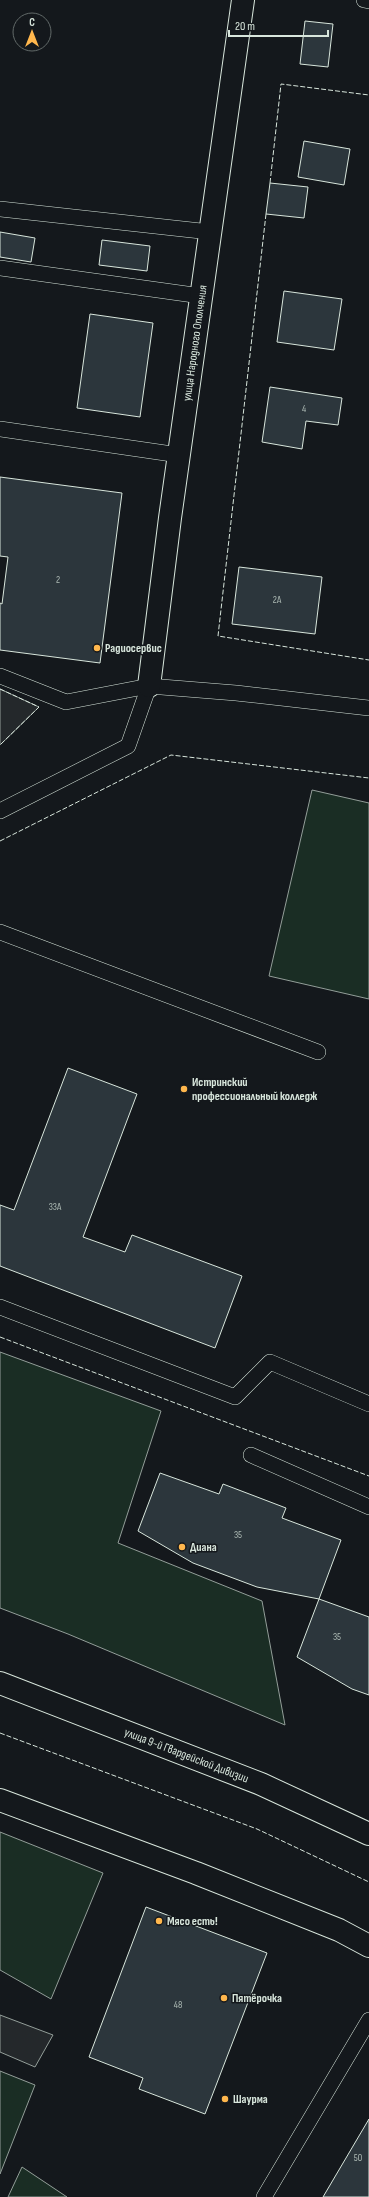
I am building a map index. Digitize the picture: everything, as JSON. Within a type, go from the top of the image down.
[{"type":"street","name":"улица Народного Ополчения","points":[[150,686],[179,455],[243,0]]},
{"type":"street","name":"улица 9-й Гвардейской Дивизии","points":[[0,1683],[262,1784],[369,1834]]},
{"type":"street","points":[[0,1800],[203,1876],[339,1930],[369,1946]]},
{"type":"lane","points":[[364,0],[369,1]]},
{"type":"lane","points":[[0,209],[210,232]]},
{"type":"lane","points":[[0,268],[201,296]]},
{"type":"lane","points":[[0,429],[179,455]]},
{"type":"lane","points":[[0,676],[66,702],[150,686],[236,692],[369,708]]},
{"type":"lane","points":[[0,811],[128,746],[150,686]]},
{"type":"lane","points":[[0,932],[318,1052]]},
{"type":"lane","points":[[0,1307],[235,1397],[270,1362],[369,1404]]},
{"type":"lane","points":[[251,1455],[369,1507]]},
{"type":"lane","points":[[264,2197],[369,2020]]},
{"type":"green space","points":[[312,790],[369,803],[369,999],[269,976]]},
{"type":"green space","points":[[0,1352],[161,1411],[118,1543],[262,1601],[285,1725],[68,1634],[0,1608]]},
{"type":"green space","points":[[0,1832],[103,1873],[51,1999],[0,1970]]},
{"type":"green space","points":[[0,2071],[35,2085],[0,2174]]},
{"type":"green space","points":[[22,2167],[67,2197],[8,2197]]},
{"type":"shaded area","points":[[0,689],[39,707],[0,745]]},
{"type":"shaded area","points":[[0,2015],[53,2035],[35,2067],[0,2052]]},
{"type":"building","points":[[305,21],[333,24],[328,67],[300,64]]},
{"type":"building","points":[[304,141],[350,149],[344,185],[298,177]]},
{"type":"building","points":[[270,183],[308,187],[304,218],[266,214]]},
{"type":"building","points":[[0,232],[35,238],[31,262],[0,257]]},
{"type":"building","points":[[102,240],[150,246],[147,271],[99,265]]},
{"type":"building","points":[[284,291],[342,299],[334,350],[277,342]]},
{"type":"building","points":[[90,314],[153,323],[140,417],[77,408]]},
{"type":"building","points":[[270,387],[342,398],[338,425],[306,421],[302,449],[262,442]]},
{"type":"building","points":[[0,477],[122,493],[100,663],[0,650],[0,603],[2,604],[8,557],[0,556]]},
{"type":"building","points":[[239,567],[322,577],[315,634],[232,624]]},
{"type":"building","points":[[68,1068],[137,1094],[83,1237],[125,1252],[132,1235],[242,1276],[215,1348],[0,1266],[0,1205],[14,1210]]},
{"type":"building","points":[[160,1473],[219,1494],[223,1484],[286,1508],[282,1518],[341,1540],[319,1599],[257,1587],[193,1563],[138,1531]]},
{"type":"building","points":[[319,1599],[369,1617],[369,1695],[352,1689],[297,1657]]},
{"type":"building","points":[[146,1907],[267,1953],[205,2114],[139,2089],[143,2078],[89,2057]]},
{"type":"building","points":[[369,2119],[369,2197],[323,2197]]},
{"type":"fence","points":[[270,183],[281,84],[369,95]]},
{"type":"fence","points":[[266,214],[218,636],[369,660]]},
{"type":"fence","points":[[0,689],[39,707],[0,745]]},
{"type":"fence","points":[[0,841],[171,755],[369,778]]},
{"type":"fence","points":[[0,1337],[369,1476]]},
{"type":"fence","points":[[0,1733],[257,1829],[369,1882]]},
{"type":"place","name":"Радиосервис","points":[[97,648]]},
{"type":"place","name":"Истринский профессиональный колледж","points":[[184,1089]]},
{"type":"place","name":"Диана","points":[[182,1547]]},
{"type":"place","name":"Мясо есть!","points":[[159,1921]]},
{"type":"place","name":"Пятёрочка","points":[[224,1998]]},
{"type":"place","name":"Шаурма","points":[[225,2099]]}]
